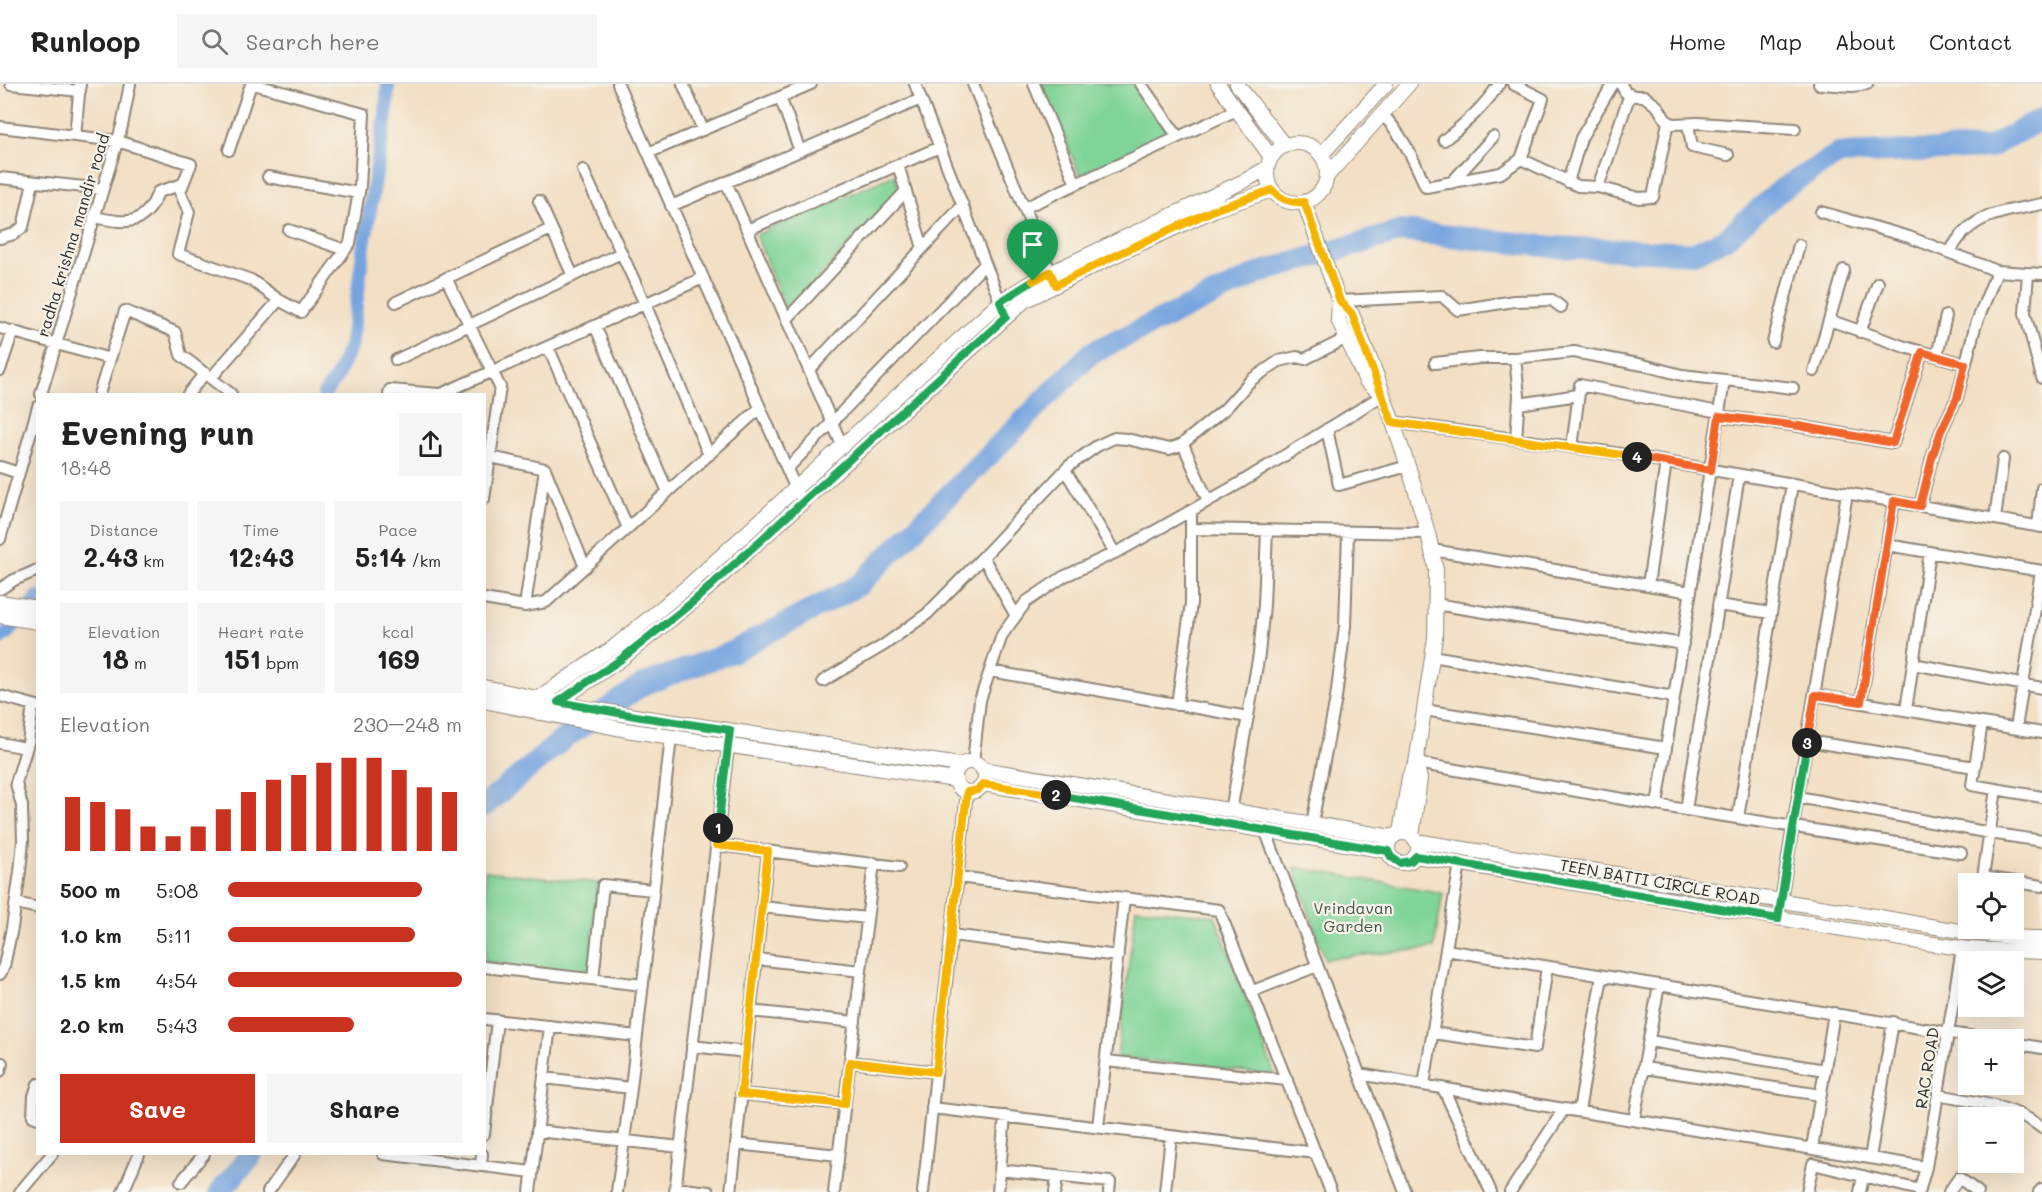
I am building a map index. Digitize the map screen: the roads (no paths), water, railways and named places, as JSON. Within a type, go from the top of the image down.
[{"type":"street","points":[[11,84],[80,87],[75,136]]},
{"type":"street","name":"radha krishna mandir road","points":[[41,393],[117,141],[130,84]]},
{"type":"street","points":[[0,127],[117,141],[191,164],[180,192],[189,212],[177,254],[251,280],[301,312],[350,243],[359,193],[364,114],[252,84],[229,150]]},
{"type":"street","points":[[618,84],[802,503]]},
{"type":"street","points":[[683,84],[703,130]]},
{"type":"street","points":[[648,153],[811,84]]},
{"type":"street","points":[[915,84],[1006,317]]},
{"type":"street","points":[[973,84],[1053,279]]},
{"type":"street","points":[[1034,84],[1076,184]]},
{"type":"street","points":[[1141,84],[1178,137]]},
{"type":"street","points":[[1218,84],[1269,162],[1267,180],[1272,190],[1281,198],[1306,209],[1340,301],[1352,314],[1383,395],[1428,533],[1436,570],[1435,638],[1416,763],[1409,777],[1404,842]]},
{"type":"street","points":[[1237,84],[1284,145]]},
{"type":"street","points":[[1321,155],[1386,84]]},
{"type":"street","points":[[1306,209],[1323,188],[1327,176],[1409,84]]},
{"type":"street","points":[[1444,140],[1487,102],[1499,84]]},
{"type":"street","points":[[1382,114],[1409,149],[1426,187],[1501,173],[1521,159],[1543,99],[1513,84]]},
{"type":"street","points":[[1568,182],[1581,138],[1613,84]]},
{"type":"street","points":[[1621,84],[1625,92],[1644,96],[1658,107],[1665,119],[1672,124],[1795,129]]},
{"type":"street","points":[[1819,84],[1852,86],[1867,84]]},
{"type":"street","points":[[1598,187],[1630,94]]},
{"type":"street","points":[[780,97],[800,151]]},
{"type":"street","points":[[671,206],[921,99]]},
{"type":"street","points":[[1024,208],[1237,110]]},
{"type":"street","points":[[1521,159],[1578,186],[1598,187],[1639,198],[1653,197],[1668,122]]},
{"type":"street","points":[[1688,124],[1692,147],[1728,155]]},
{"type":"street","points":[[1450,183],[1493,137]]},
{"type":"street","points":[[539,712],[558,702],[620,660],[694,601],[1006,317],[1053,279],[1246,180],[1269,162],[1284,145],[1301,143],[1312,147],[1321,155],[1326,165],[1327,176]]},
{"type":"street","points":[[747,230],[940,147]]},
{"type":"street","points":[[898,165],[923,248]]},
{"type":"street","points":[[583,170],[645,304],[708,455]]},
{"type":"street","points":[[268,177],[359,193]]},
{"type":"street","points":[[0,178],[103,189]]},
{"type":"street","points":[[0,238],[14,234],[23,227],[33,182]]},
{"type":"street","points":[[726,182],[842,445]]},
{"type":"street","points":[[94,217],[132,222],[146,213],[155,202],[158,192],[183,184]]},
{"type":"street","points":[[538,698],[614,647],[687,587],[1000,302],[1033,281],[1053,279],[1116,255],[1216,209],[1272,190]]},
{"type":"street","points":[[787,319],[906,191]]},
{"type":"street","points":[[539,201],[573,276]]},
{"type":"street","points":[[1950,252],[1957,238],[1976,221],[2042,204]]},
{"type":"street","points":[[809,370],[963,206]]},
{"type":"street","points":[[1821,212],[1909,237],[1997,271],[2042,274]]},
{"type":"street","points":[[396,302],[552,229]]},
{"type":"street","points":[[289,231],[345,250]]},
{"type":"street","points":[[1773,342],[1799,245]]},
{"type":"street","points":[[396,360],[621,253]]},
{"type":"street","points":[[787,469],[986,264]]},
{"type":"street","points":[[1814,371],[1844,270]]},
{"type":"street","points":[[1920,506],[1932,458],[1941,431],[1957,398],[1975,327],[1997,271]]},
{"type":"street","points":[[2028,274],[2025,313],[2042,377]]},
{"type":"street","points":[[446,278],[500,387],[486,485]]},
{"type":"street","points":[[444,393],[703,278]]},
{"type":"street","points":[[1860,332],[1878,283]]},
{"type":"street","points":[[1340,301],[1442,296],[1458,310],[1514,301],[1552,300],[1561,307]]},
{"type":"street","points":[[189,393],[279,300]]},
{"type":"street","points":[[1340,301],[1338,319],[1366,381],[1383,395]]},
{"type":"street","points":[[99,393],[125,311],[175,332],[181,355],[230,393]]},
{"type":"street","points":[[1938,357],[1946,316]]},
{"type":"street","points":[[1829,320],[1860,332],[1965,364]]},
{"type":"street","points":[[595,326],[668,492]]},
{"type":"street","points":[[0,328],[110,359]]},
{"type":"street","points":[[0,370],[13,332]]},
{"type":"street","points":[[823,681],[884,645],[927,614],[1065,470],[1097,446],[1114,438],[1169,449],[1183,444],[1226,409],[1251,380],[1279,361],[1297,357],[1305,359],[1347,339]]},
{"type":"street","points":[[548,347],[628,528]]},
{"type":"street","points":[[1435,363],[1574,352],[1682,375],[1793,388]]},
{"type":"street","points":[[1572,447],[1580,385],[1719,414],[1893,443],[1922,352]]},
{"type":"street","points":[[1515,358],[1519,404],[1516,440]]},
{"type":"street","points":[[1657,805],[1724,381]]},
{"type":"street","points":[[389,393],[390,390],[429,393]]},
{"type":"street","points":[[972,766],[980,700],[1002,636],[1026,602],[1064,577],[1115,553],[1191,511],[1383,395]]},
{"type":"street","points":[[1519,404],[1578,395]]},
{"type":"street","points":[[486,599],[525,606],[546,602],[760,408]]},
{"type":"street","points":[[0,539],[36,414]]},
{"type":"street","points":[[1392,422],[1666,462],[2040,527],[2042,488]]},
{"type":"street","points":[[1327,429],[1339,485],[1408,466]]},
{"type":"street","points":[[1183,444],[1208,501]]},
{"type":"street","points":[[490,457],[545,469]]},
{"type":"street","points":[[1995,519],[2003,459]]},
{"type":"street","points":[[1648,585],[1666,462]]},
{"type":"street","points":[[0,467],[19,473]]},
{"type":"street","points":[[545,469],[585,567]]},
{"type":"street","points":[[525,606],[545,469]]},
{"type":"street","points":[[1065,470],[1115,553]]},
{"type":"street","points":[[1686,810],[1739,475]]},
{"type":"street","points":[[1738,818],[1792,484]]},
{"type":"street","points":[[1778,919],[1847,493]]},
{"type":"street","points":[[1861,702],[1894,501]]},
{"type":"street","points":[[1177,705],[1191,603],[1191,511]]},
{"type":"street","points":[[1191,529],[1428,533]]},
{"type":"street","points":[[1231,811],[1259,654],[1264,605],[1267,530]]},
{"type":"street","points":[[1312,824],[1336,698],[1345,626],[1348,532]]},
{"type":"street","points":[[1887,545],[2042,571],[2036,639],[2023,684],[2016,728]]},
{"type":"street","points":[[1431,550],[1691,592]]},
{"type":"street","points":[[1906,710],[1930,552]]},
{"type":"street","points":[[983,557],[1016,616]]},
{"type":"street","points":[[0,589],[36,571]]},
{"type":"street","points":[[5,603],[36,608]]},
{"type":"street","points":[[1435,604],[1683,644]]},
{"type":"street","points":[[1718,605],[1771,613]]},
{"type":"street","points":[[0,616],[36,622]]},
{"type":"street","points":[[1432,656],[1674,697]]},
{"type":"street","points":[[1913,664],[2042,688]]},
{"type":"street","points":[[990,671],[1248,717]]},
{"type":"street","points":[[486,687],[584,708],[972,766],[1404,842],[1958,928]]},
{"type":"street","points":[[1815,695],[2042,733]]},
{"type":"street","points":[[0,696],[35,706],[16,783],[22,806],[23,841],[16,903],[5,933],[4,966],[0,974]]},
{"type":"street","points":[[538,698],[539,712]]},
{"type":"street","points":[[486,701],[626,729],[955,780]]},
{"type":"street","points":[[1424,710],[1666,748]]},
{"type":"street","points":[[1982,723],[1972,785],[2042,797]]},
{"type":"street","points":[[710,1192],[675,1190],[730,730]]},
{"type":"street","points":[[616,1192],[631,1088],[671,736]]},
{"type":"street","points":[[1807,741],[1975,767]]},
{"type":"street","points":[[0,743],[26,748]]},
{"type":"street","points":[[1416,763],[1686,810],[1961,854]]},
{"type":"street","points":[[972,766],[985,776],[978,790],[967,792],[958,786],[954,775],[972,766]]},
{"type":"street","points":[[983,784],[1264,830],[1404,842]]},
{"type":"street","points":[[1983,873],[1996,789]]},
{"type":"street","points":[[923,1192],[967,792]]},
{"type":"street","points":[[1798,797],[2042,841]]},
{"type":"street","points":[[1264,830],[1405,1192]]},
{"type":"street","name":"TEEN BATTI CIRCLE ROAD","points":[[1404,842],[1460,863],[1778,919],[1962,948],[2000,952],[2042,952]]},
{"type":"street","points":[[716,845],[899,867]]},
{"type":"street","points":[[731,1192],[768,851]]},
{"type":"street","points":[[834,1192],[874,863]]},
{"type":"street","points":[[1425,1085],[1460,863]]},
{"type":"street","points":[[958,877],[1219,910],[1331,1192]]},
{"type":"street","points":[[2024,884],[2042,886]]},
{"type":"street","points":[[593,979],[603,885],[653,890]]},
{"type":"street","points":[[1098,1127],[1124,898]]},
{"type":"street","points":[[16,903],[36,908]]},
{"type":"street","points":[[762,907],[867,918]]},
{"type":"street","points":[[952,934],[1118,956]]},
{"type":"street","points":[[2024,938],[2042,938]]},
{"type":"street","name":"RAC ROAD","points":[[1920,1191],[1926,1167],[1962,948]]},
{"type":"street","points":[[1446,950],[1958,1033]]},
{"type":"street","points":[[756,959],[861,971]]},
{"type":"street","points":[[1253,991],[1317,966]]},
{"type":"street","points":[[486,967],[643,985]]},
{"type":"street","points":[[1433,1033],[1535,1048],[1547,967]]},
{"type":"street","points":[[1579,1111],[1602,976]]},
{"type":"street","points":[[1634,1120],[1659,985]]},
{"type":"street","points":[[750,1011],[855,1023]]},
{"type":"street","points":[[1812,1148],[1834,1013]]},
{"type":"street","points":[[486,1019],[637,1036]]},
{"type":"street","points":[[486,1116],[497,1020]]},
{"type":"street","points":[[1870,1158],[1893,1022]]},
{"type":"street","points":[[530,1192],[550,1026]]},
{"type":"street","points":[[1649,1041],[1825,1070]]},
{"type":"street","points":[[2024,1045],[2042,1048]]},
{"type":"street","points":[[692,1046],[746,1052]]},
{"type":"street","points":[[1106,1061],[1287,1080]]},
{"type":"street","points":[[850,1062],[936,1072]]},
{"type":"street","points":[[0,1063],[2,1063],[0,1071]]},
{"type":"street","points":[[1644,1068],[1821,1095]]},
{"type":"street","points":[[1359,1074],[1926,1167]]},
{"type":"street","points":[[544,1078],[631,1088]]},
{"type":"street","points":[[1443,1088],[1491,1192]]},
{"type":"street","points":[[36,1090],[33,1116],[36,1117]]},
{"type":"street","points":[[741,1094],[845,1104]]},
{"type":"street","points":[[1938,1095],[1983,1107]]},
{"type":"street","points":[[932,1108],[1316,1152]]},
{"type":"street","points":[[1510,1192],[1564,1109]]},
{"type":"street","points":[[998,1192],[1005,1116]]},
{"type":"street","points":[[2024,1118],[2034,1121],[2042,1128]]},
{"type":"street","points":[[537,1131],[680,1147]]},
{"type":"street","points":[[1165,1192],[1171,1136]]},
{"type":"street","points":[[736,1144],[838,1155]]},
{"type":"street","points":[[20,1192],[51,1155]]},
{"type":"street","points":[[123,1192],[139,1155]]},
{"type":"street","points":[[181,1182],[203,1155]]},
{"type":"street","points":[[268,1192],[294,1155]]},
{"type":"street","points":[[406,1155],[429,1156],[481,1166],[532,1172]]},
{"type":"street","points":[[481,1166],[482,1155]]},
{"type":"street","points":[[1807,1192],[1813,1164],[1920,1191]]},
{"type":"street","points":[[1000,1170],[1110,1182],[1109,1192]]},
{"type":"street","points":[[1055,1192],[1057,1176]]},
{"type":"street","points":[[1860,1192],[1863,1176]]},
{"type":"street","points":[[1949,1192],[1959,1178],[1978,1192]]},
{"type":"waterway","points":[[325,393],[336,378],[351,344],[364,245],[386,114],[388,84]]},
{"type":"waterway","points":[[486,804],[562,740],[642,685],[732,652],[859,585],[1091,353],[1262,272],[1402,231],[1554,247],[1694,253],[1725,239],[1782,189],[1838,154],[1988,148],[2042,119]]},
{"type":"waterway","points":[[0,638],[36,599]]},
{"type":"waterway","points":[[220,1192],[251,1155]]},
{"type":"park label","name":"Vrindavan Garden","points":[[1353,917]]}]
